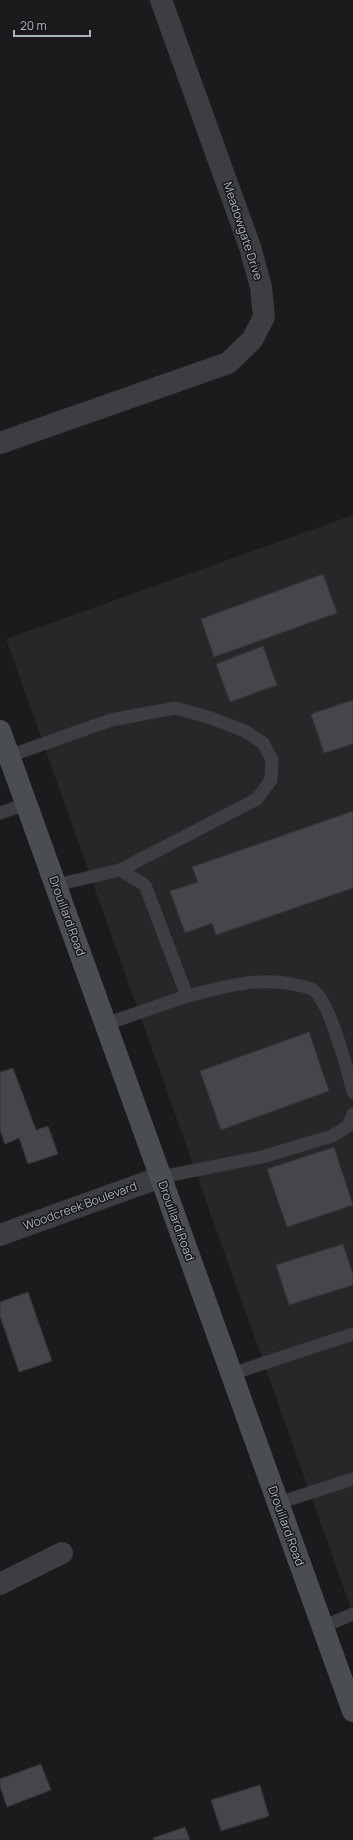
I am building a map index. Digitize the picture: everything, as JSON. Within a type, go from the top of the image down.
[{"type":"street","name":"Meadowgate Drive","points":[[0,443],[228,363],[252,340],[264,317],[261,287],[250,247],[161,0]]},
{"type":"street","name":"Drouillard Road","points":[[0,731],[353,1712]]},
{"type":"street","name":"Woodcreek Boulevard","points":[[0,1235],[161,1178]]},
{"type":"street","points":[[0,1584],[62,1553]]},
{"type":"lane","points":[[9,756],[111,720],[175,708],[208,717],[245,731],[263,743],[272,760],[271,780],[257,800],[120,870],[56,885]]},
{"type":"lane","points":[[0,813],[26,804]]},
{"type":"lane","points":[[120,870],[145,885],[187,996]]},
{"type":"lane","points":[[106,1024],[187,996],[240,984],[263,981],[312,989],[324,1003],[353,1092]]},
{"type":"lane","points":[[161,1178],[262,1157],[332,1136],[346,1127],[353,1114]]},
{"type":"lane","points":[[231,1374],[353,1334]]},
{"type":"lane","points":[[278,1503],[353,1479]]},
{"type":"lane","points":[[322,1627],[353,1614]]},
{"type":"shaded area","points":[[353,515],[353,1614],[6,639]]},
{"type":"building","points":[[323,574],[337,613],[214,657],[201,619]]},
{"type":"building","points":[[263,646],[277,685],[230,702],[216,664]]},
{"type":"building","points":[[353,700],[353,744],[324,753],[311,714]]},
{"type":"building","points":[[353,811],[353,888],[216,935],[212,923],[185,933],[170,891],[198,882],[192,867]]},
{"type":"building","points":[[309,1032],[329,1091],[221,1130],[200,1071]]},
{"type":"building","points":[[13,1068],[36,1130],[48,1126],[58,1154],[28,1164],[19,1138],[5,1144],[0,1130],[0,1072]]},
{"type":"building","points":[[334,1147],[353,1205],[287,1227],[267,1169]]},
{"type":"building","points":[[343,1244],[353,1274],[353,1285],[289,1305],[276,1265]]},
{"type":"building","points":[[28,1292],[52,1361],[19,1372],[0,1316],[0,1302]]},
{"type":"building","points":[[41,1764],[51,1790],[7,1807],[0,1786],[0,1779]]},
{"type":"building","points":[[260,1785],[269,1816],[221,1831],[211,1800]]},
{"type":"building","points":[[185,1827],[190,1840],[154,1840],[153,1838]]}]
